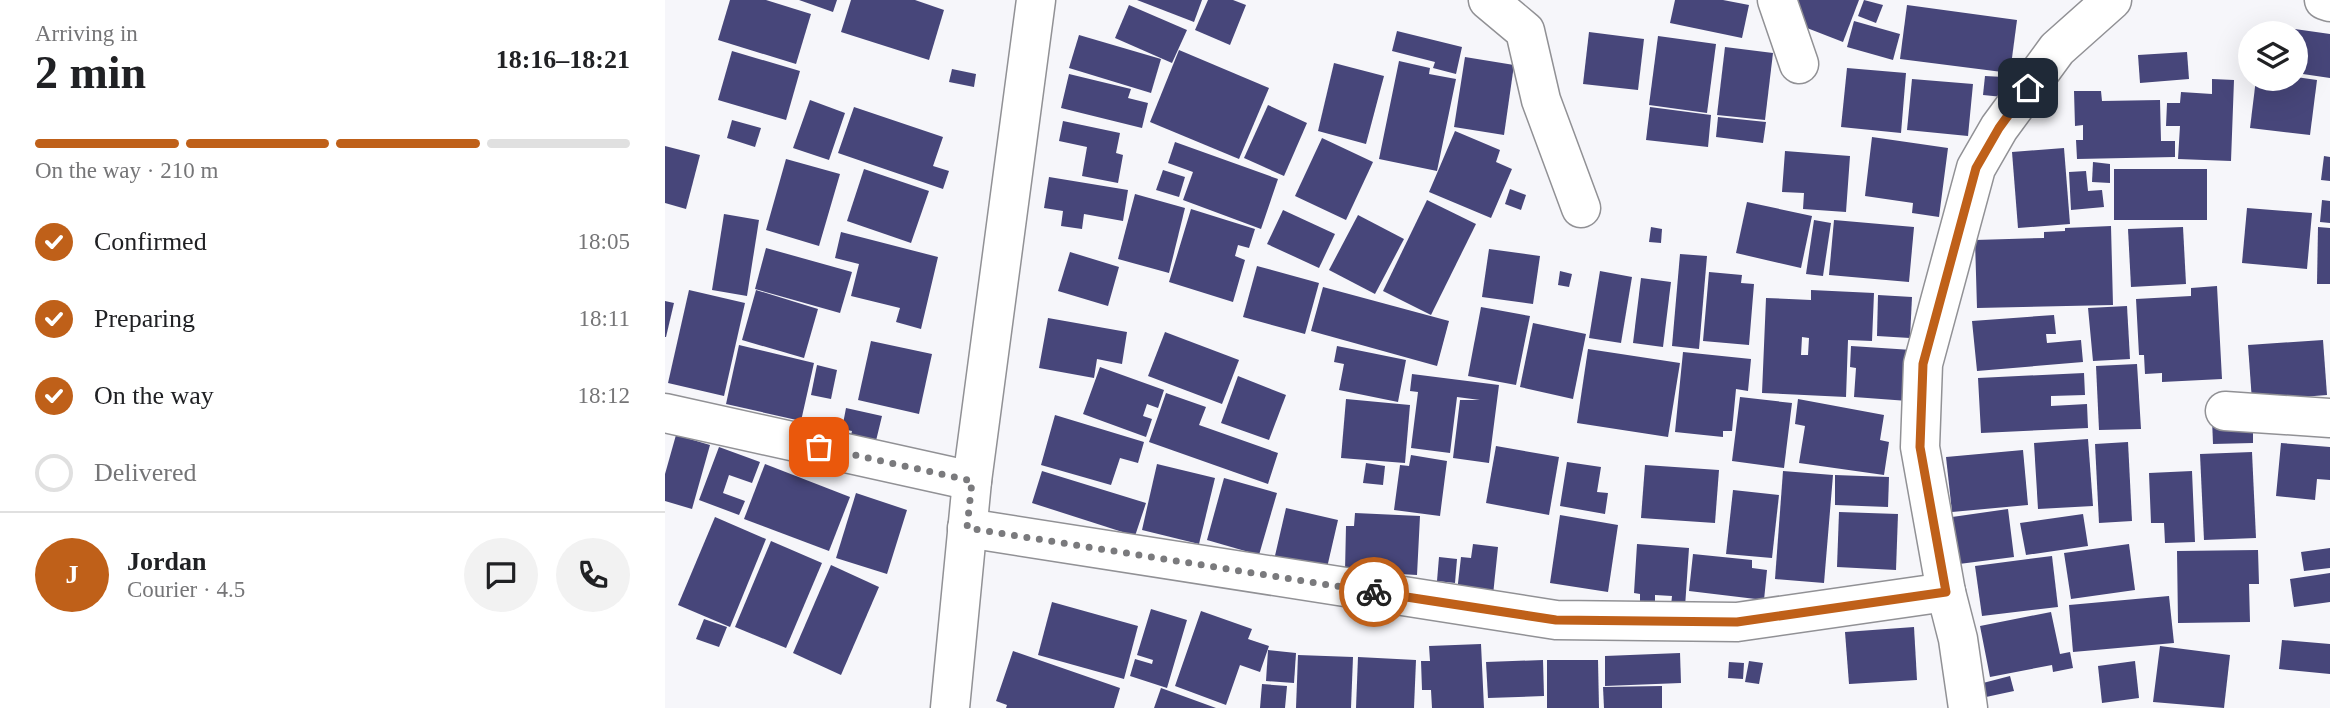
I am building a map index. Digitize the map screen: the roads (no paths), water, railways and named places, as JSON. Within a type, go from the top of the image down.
[{"type":"street","points":[[950,708],[972,481],[1036,0]]},
{"type":"street","points":[[1488,0],[1525,31],[1541,100],[1581,208]]},
{"type":"street","points":[[1777,0],[1799,64]]},
{"type":"street","points":[[1968,708],[1958,639],[1946,592],[1920,447],[1923,364],[1976,168],[1999,128],[2057,49],[2112,0]]},
{"type":"street","points":[[2324,0],[2330,2]]},
{"type":"street","points":[[2225,411],[2330,418]]},
{"type":"street","points":[[665,413],[972,481]]},
{"type":"street","points":[[967,528],[1556,620],[1737,622],[1946,592]]}]
